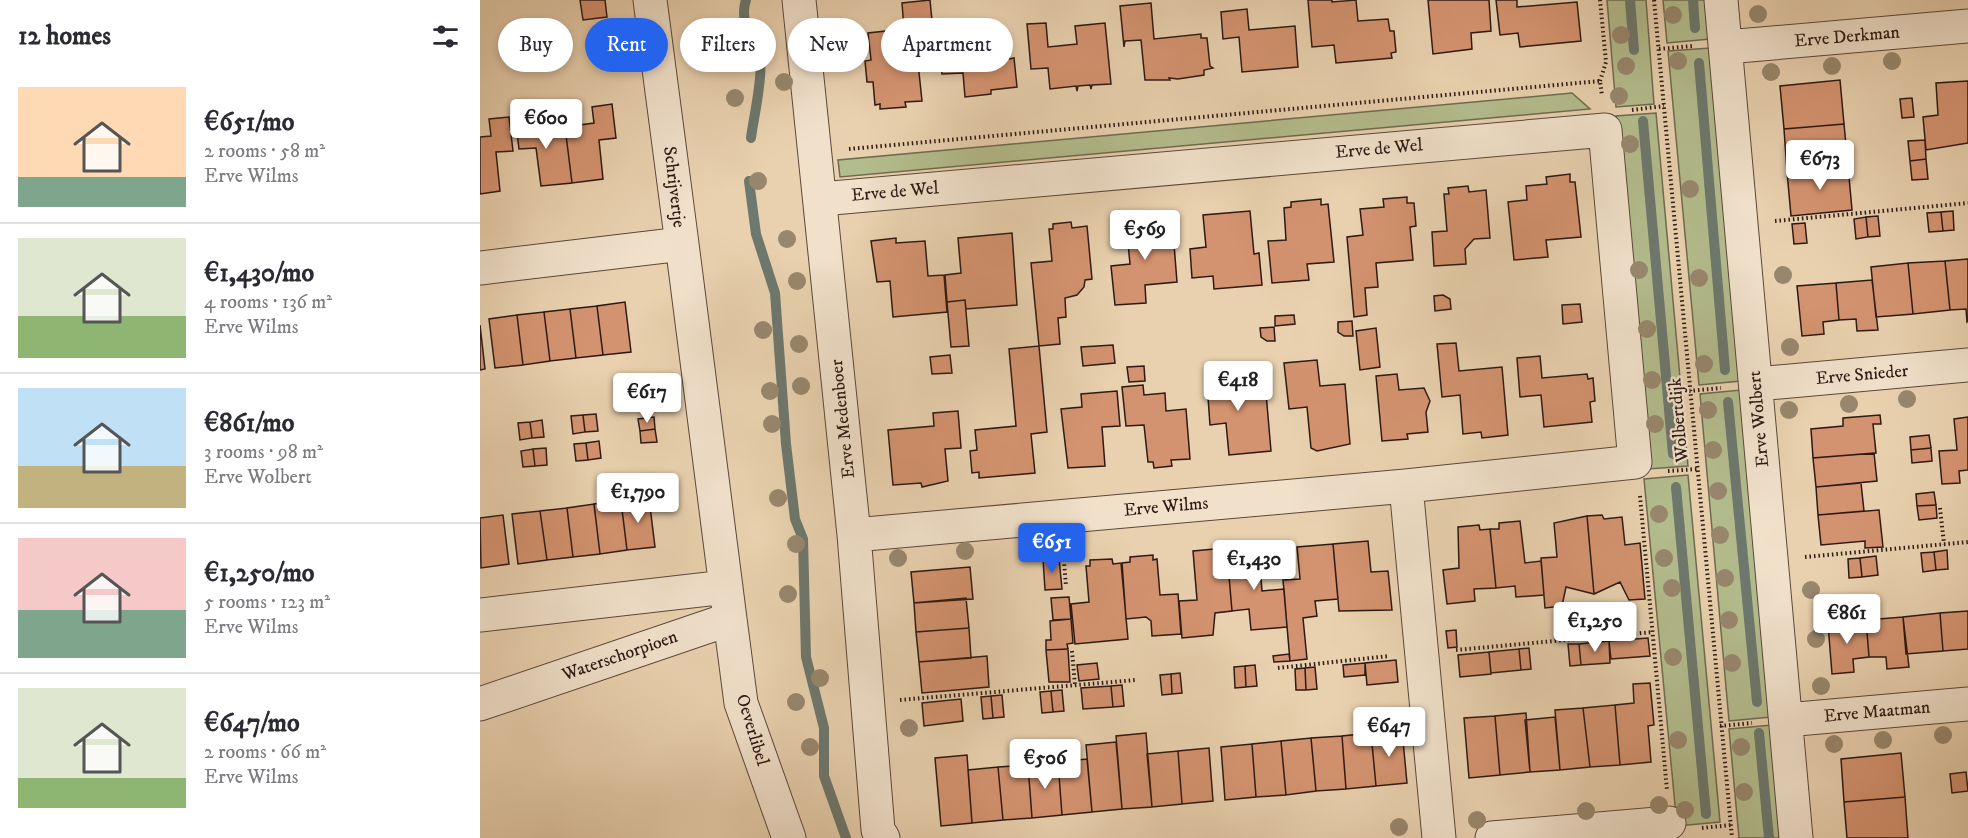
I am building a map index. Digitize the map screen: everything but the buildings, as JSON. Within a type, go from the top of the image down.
[{"type":"street","name":"Schrijvertje","points":[[480,268],[682,244],[650,0]]},
{"type":"street","name":"Erve Medenboer","points":[[800,0],[854,535],[878,830],[884,838]]},
{"type":"street","name":"Erve Wolbert","points":[[1721,0],[1796,838]]},
{"type":"street","name":"Erve Derkman","points":[[1726,47],[1968,26]]},
{"type":"street","points":[[1605,129],[1637,474]]},
{"type":"street","name":"Erve de Wel","points":[[821,199],[1605,129]]},
{"type":"street","points":[[682,244],[730,619]]},
{"type":"street","name":"Erve Snieder","points":[[1757,384],[1968,365]]},
{"type":"street","name":"Erve Wilms","points":[[854,535],[1406,486],[1637,474]]},
{"type":"street","points":[[1406,486],[1439,838]]},
{"type":"street","points":[[480,615],[726,587]]},
{"type":"street","name":"Waterschorpioen","points":[[480,704],[730,619]]},
{"type":"street","name":"Oeverlibel","points":[[730,619],[741,703],[789,838]]},
{"type":"street","name":"Erve Maatman","points":[[1786,720],[1968,704]]},
{"type":"street","points":[[1492,838],[1669,823]]},
{"type":"path","points":[[1600,0],[1606,62],[1600,81],[1605,129]]},
{"type":"path","name":"Wolbertdijk","points":[[1654,0],[1732,838]]},
{"type":"path","points":[[816,152],[1600,81]]},
{"type":"path","points":[[1740,224],[1968,203]]},
{"type":"path","points":[[1637,474],[1669,823]]},
{"type":"path","points":[[1940,508],[1944,544]]},
{"type":"path","points":[[1772,560],[1968,542]]},
{"type":"path","points":[[1278,668],[1653,632]]},
{"type":"path","points":[[1072,651],[1075,685]]},
{"type":"path","points":[[867,703],[1136,680]]},
{"type":"green space","points":[[1607,0],[1646,0],[1654,104],[1616,107]]},
{"type":"green space","points":[[1663,0],[1706,0],[1710,39],[1667,43]]},
{"type":"green space","points":[[1710,48],[1741,381],[1699,385],[1668,51]]},
{"type":"green space","points":[[1572,93],[1590,109],[840,177],[838,160]]},
{"type":"green space","points":[[1656,113],[1688,466],[1648,469],[1616,116]]},
{"type":"green space","points":[[1741,390],[1771,717],[1729,721],[1700,394]]},
{"type":"green space","points":[[1688,475],[1720,822],[1677,826],[1644,479]]},
{"type":"green space","points":[[1772,725],[1782,838],[1739,838],[1729,729]]},
{"type":"waterway","points":[[746,0],[744,17],[761,70],[751,138]]},
{"type":"waterway","points":[[1630,0],[1634,50]]},
{"type":"waterway","points":[[1693,0],[1695,28]]},
{"type":"waterway","points":[[1699,63],[1725,370]]},
{"type":"waterway","points":[[1643,121],[1673,454]]},
{"type":"waterway","points":[[749,181],[756,234],[775,293],[786,444],[795,519],[803,539],[806,657],[824,728],[824,776],[846,838]]},
{"type":"waterway","points":[[1728,402],[1757,702]]},
{"type":"waterway","points":[[1676,487],[1706,814]]},
{"type":"waterway","points":[[1759,733],[1769,838]]}]
